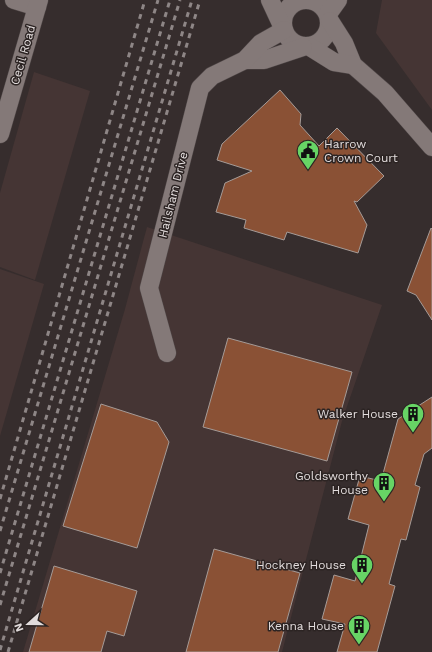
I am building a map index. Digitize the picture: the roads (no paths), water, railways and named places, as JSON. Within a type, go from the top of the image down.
[{"type":"street","points":[[14,0],[38,4]]},
{"type":"street","points":[[270,0],[291,41],[334,62],[353,65]]},
{"type":"street","points":[[284,29],[285,13],[295,3],[302,0],[310,0],[332,12],[353,65],[385,93],[432,147]]},
{"type":"street","name":"Cecil Road","points":[[0,134],[38,4]]},
{"type":"street","points":[[306,47],[323,40],[329,29],[332,12]]},
{"type":"street","name":"Hailsham Drive","points":[[167,353],[149,288],[200,88],[212,76],[245,60],[261,43],[284,29]]},
{"type":"street","name":"Hailsham Drive","points":[[245,60],[264,60],[306,47]]},
{"type":"railway","points":[[0,499],[145,0]]},
{"type":"railway","points":[[0,531],[158,0]]},
{"type":"railway","points":[[0,573],[170,0]]},
{"type":"railway","points":[[0,605],[180,0]]},
{"type":"railway","points":[[0,650],[192,0]]},
{"type":"railway","points":[[8,652],[200,0]]},
{"type":"place","name":"Harrow Crown Court","points":[[308,170]]},
{"type":"place","name":"Walker House","points":[[413,434]]},
{"type":"place","name":"Goldsworthy House","points":[[384,502]]},
{"type":"place","name":"Hockney House","points":[[362,584]]},
{"type":"place","name":"Kenna House","points":[[359,646]]}]
